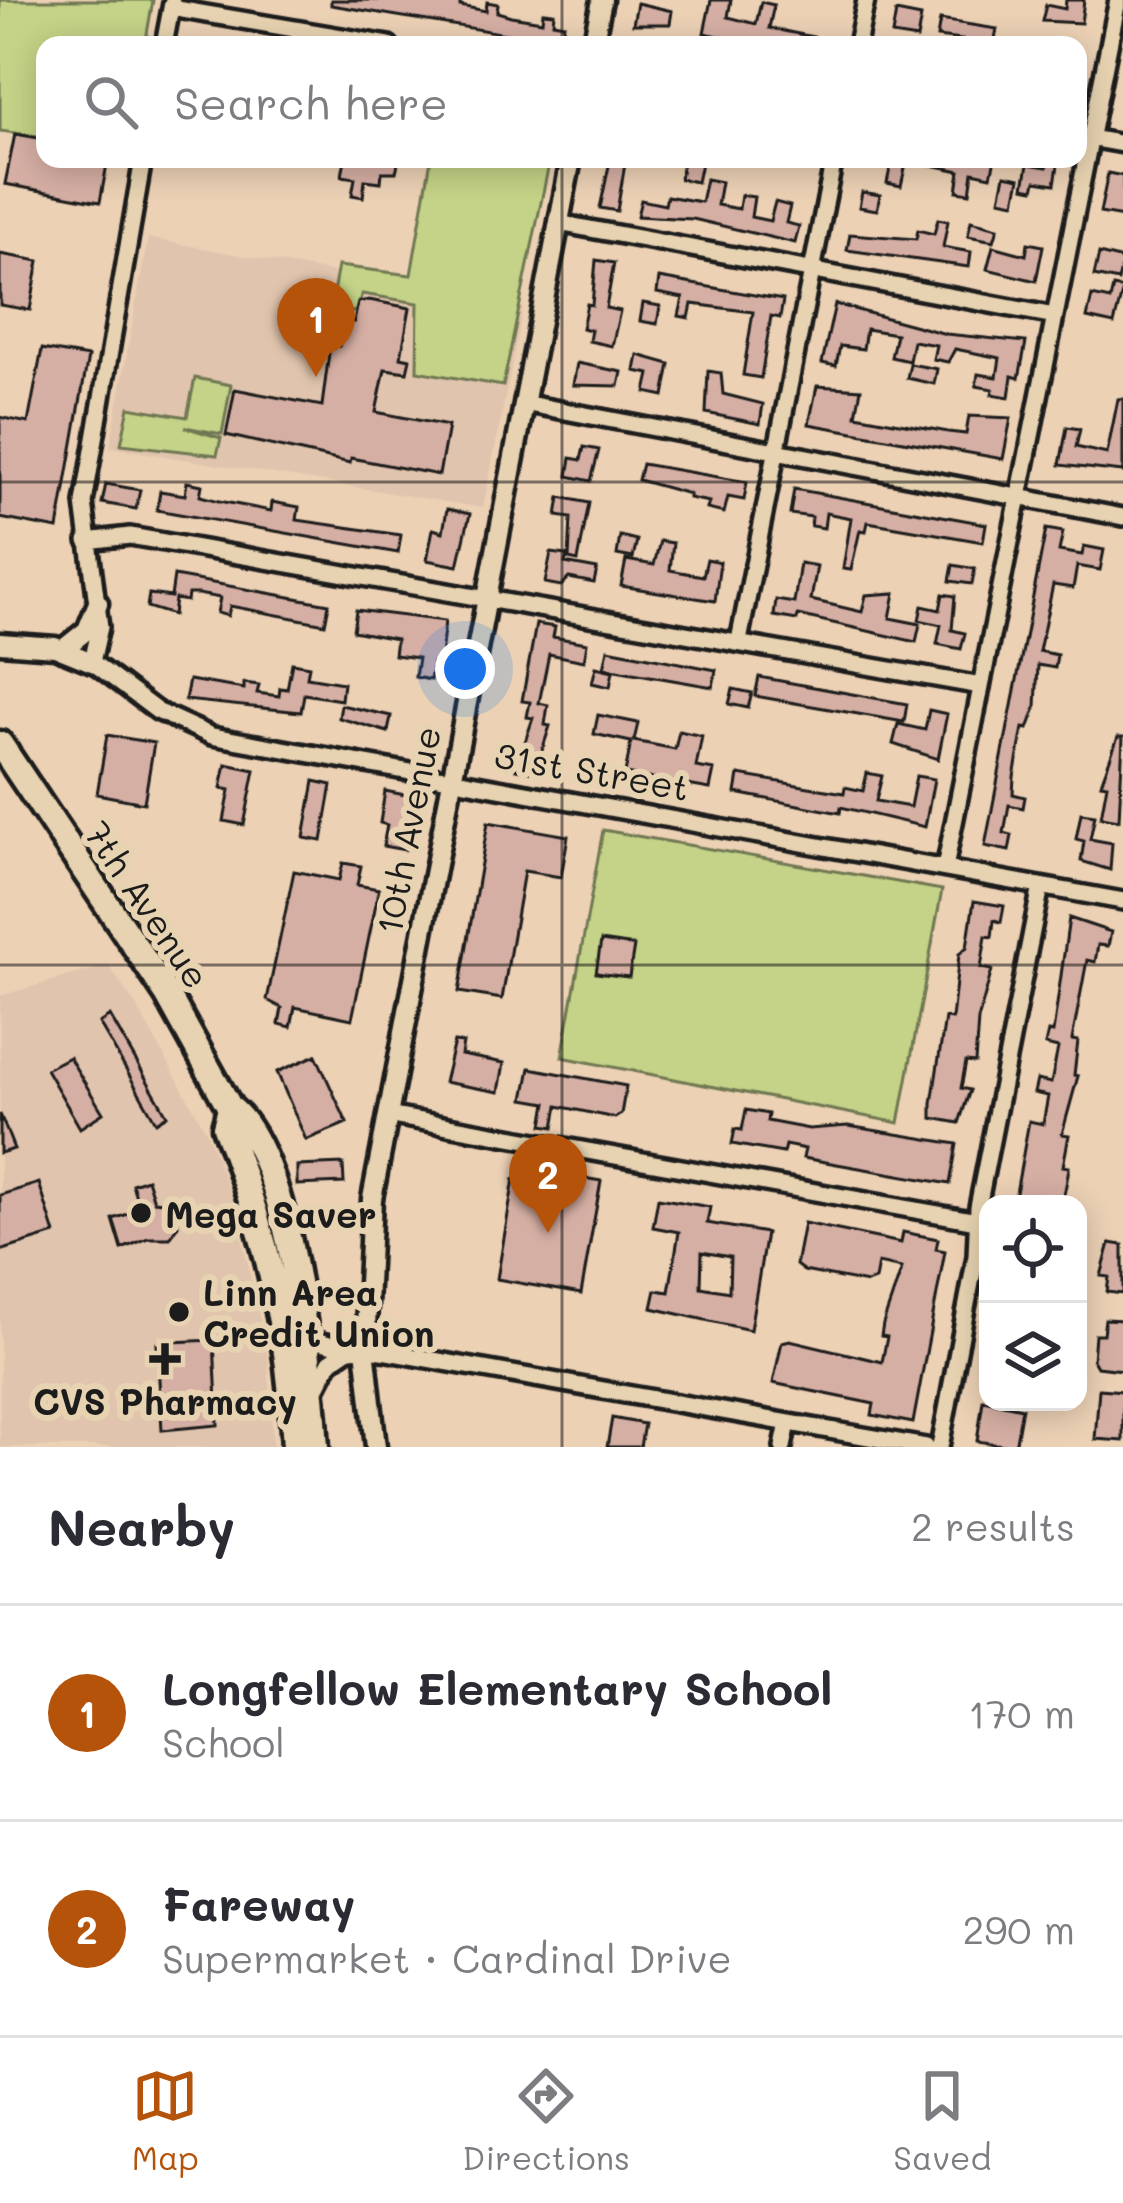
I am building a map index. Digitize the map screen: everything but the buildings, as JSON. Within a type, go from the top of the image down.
[{"type":"main road","name":"7th Avenue","points":[[0,744],[167,994],[230,1108],[244,1119],[269,1180],[306,1337],[316,1447]]},
{"type":"main road","name":"7th Avenue","points":[[230,1108],[225,1127],[274,1274],[285,1325],[295,1447]]},
{"type":"street","points":[[598,36],[602,0]]},
{"type":"street","points":[[859,36],[866,0]]},
{"type":"street","points":[[1087,125],[1118,0]]},
{"type":"street","points":[[166,36],[171,4],[341,36]]},
{"type":"street","points":[[1087,138],[1123,144]]},
{"type":"street","points":[[92,662],[98,603],[83,503],[141,168]]},
{"type":"street","name":"10th Avenue","points":[[376,1447],[357,1348],[372,1199],[569,168]]},
{"type":"street","points":[[739,641],[832,168]]},
{"type":"street","points":[[945,868],[1055,316],[1079,168]]},
{"type":"street","points":[[558,224],[1055,316]]},
{"type":"street","points":[[523,404],[1123,517]]},
{"type":"street","points":[[87,541],[130,536],[487,595],[981,686]]},
{"type":"street","points":[[62,650],[87,630],[98,603]]},
{"type":"street","name":"31st Street","points":[[0,643],[62,650],[92,662],[189,729],[1123,901]]},
{"type":"street","points":[[940,1447],[976,1256],[976,1221],[1041,886]]},
{"type":"street","points":[[387,1115],[976,1221]]},
{"type":"street","points":[[306,1337],[926,1447]]},
{"type":"street","points":[[313,1396],[330,1362],[357,1348]]},
{"type":"street","points":[[784,1447],[788,1423]]},
{"type":"shaded area","points":[[148,238],[523,308],[483,508],[110,447]]},
{"type":"shaded area","points":[[108,965],[139,1010],[208,1135],[236,1209],[268,1357],[273,1447],[0,1447],[0,996]]},
{"type":"green space","points":[[0,0],[153,0],[147,36],[36,36],[36,136],[0,131]]},
{"type":"green space","points":[[429,168],[548,168],[503,386],[417,371],[418,303],[362,294],[355,312],[330,309],[338,266],[411,275]]},
{"type":"green space","points":[[195,378],[231,385],[222,434],[185,427],[221,438],[217,455],[121,444],[129,407],[187,417]]},
{"type":"green space","points":[[603,830],[942,890],[899,1123],[562,1057]]},
{"type":"place","name":"Longfellow Elementary School","points":[[316,377]]},
{"type":"place","name":"Mega Saver","points":[[141,1213]]},
{"type":"place","name":"Fareway","points":[[548,1233]]},
{"type":"place","name":"Linn Area Credit Union","points":[[179,1312]]},
{"type":"place","name":"CVS Pharmacy","points":[[165,1359]]}]
